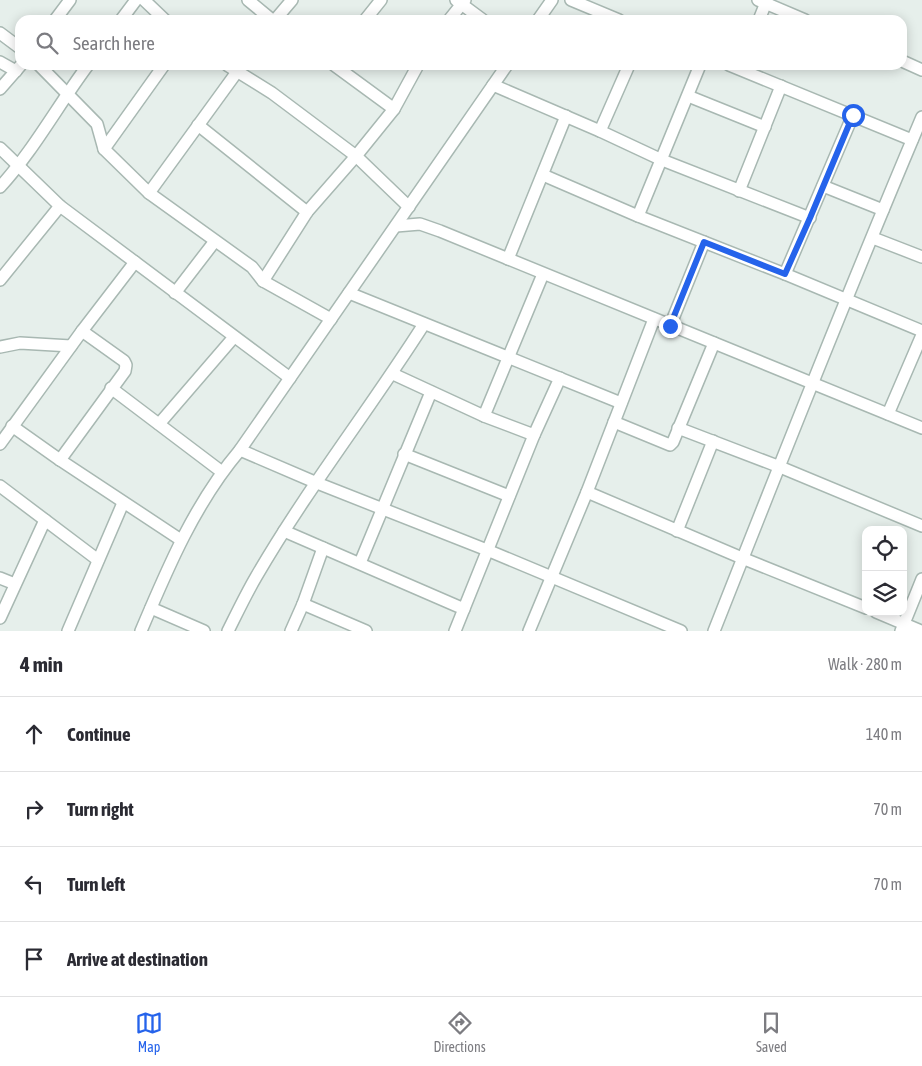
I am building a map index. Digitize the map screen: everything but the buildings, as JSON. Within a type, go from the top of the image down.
[{"type":"street","points":[[59,15],[70,0]]},
{"type":"street","points":[[125,15],[136,0]]},
{"type":"street","points":[[144,0],[160,15]]},
{"type":"street","points":[[248,0],[268,15]]},
{"type":"street","points":[[278,15],[292,0]]},
{"type":"street","points":[[370,15],[381,0]]},
{"type":"street","points":[[542,15],[552,0]]},
{"type":"street","points":[[571,0],[608,15]]},
{"type":"street","points":[[760,15],[764,1],[794,15]]},
{"type":"street","points":[[452,15],[461,2],[477,15]]},
{"type":"street","points":[[0,33],[15,44]]},
{"type":"street","points":[[0,62],[15,67]]},
{"type":"street","points":[[907,63],[922,70]]},
{"type":"street","points":[[0,89],[16,70]]},
{"type":"street","points":[[44,70],[97,124],[104,149],[149,193],[252,267],[263,281],[331,319]]},
{"type":"street","points":[[0,187],[18,167],[66,94],[84,70]]},
{"type":"street","points":[[104,149],[160,70]]},
{"type":"street","points":[[149,193],[239,70]]},
{"type":"street","points":[[241,70],[356,156],[411,203],[414,215],[420,224]]},
{"type":"street","points":[[341,70],[394,109]]},
{"type":"street","points":[[263,281],[307,212],[394,109],[415,70]]},
{"type":"street","points":[[141,631],[181,540],[222,472],[240,450],[504,70]]},
{"type":"street","points":[[600,131],[627,70]]},
{"type":"street","points":[[638,216],[698,70]]},
{"type":"street","points":[[745,70],[912,140]]},
{"type":"street","points":[[493,86],[566,116],[662,160],[810,218]]},
{"type":"street","points":[[739,191],[781,86]]},
{"type":"street","points":[[688,96],[766,126]]},
{"type":"street","points":[[785,274],[853,115]]},
{"type":"street","points":[[508,259],[544,175],[566,116]]},
{"type":"street","points":[[714,631],[845,300],[922,116]]},
{"type":"street","points":[[198,125],[307,212]]},
{"type":"street","points":[[0,148],[60,206],[290,378]]},
{"type":"street","points":[[544,175],[638,216],[785,274],[922,333],[888,414]]},
{"type":"street","points":[[824,186],[883,210]]},
{"type":"street","points":[[0,280],[60,206]]},
{"type":"street","points":[[396,226],[420,224],[922,428]]},
{"type":"street","points":[[872,238],[922,258]]},
{"type":"street","points":[[176,293],[215,241]]},
{"type":"street","points":[[670,326],[704,242]]},
{"type":"street","points":[[0,444],[135,262]]},
{"type":"street","points":[[484,416],[543,274]]},
{"type":"street","points":[[349,293],[621,403]]},
{"type":"street","points":[[529,631],[587,492],[654,319]]},
{"type":"street","points":[[228,631],[284,531],[393,374],[424,324]]},
{"type":"street","points":[[60,460],[125,371],[126,365],[124,361],[82,331]]},
{"type":"street","points":[[159,424],[234,337]]},
{"type":"street","points":[[0,347],[20,343],[71,346]]},
{"type":"street","points":[[614,422],[670,445],[714,344]]},
{"type":"street","points":[[393,374],[484,416],[534,435]]},
{"type":"street","points":[[455,631],[534,435],[560,378]]},
{"type":"street","points":[[111,388],[222,472]]},
{"type":"street","points":[[360,563],[431,392]]},
{"type":"street","points":[[12,426],[123,503],[181,540]]},
{"type":"street","points":[[678,428],[780,467],[922,526]]},
{"type":"street","points":[[676,531],[713,441]]},
{"type":"street","points":[[240,450],[317,483],[488,550],[681,631]]},
{"type":"street","points":[[404,454],[509,496]]},
{"type":"street","points":[[0,486],[98,560]]},
{"type":"street","points":[[587,492],[676,531],[862,606]]},
{"type":"street","points":[[68,631],[123,503]]},
{"type":"street","points":[[0,618],[45,520]]},
{"type":"street","points":[[284,531],[464,609]]},
{"type":"street","points":[[291,631],[323,548]]},
{"type":"street","points":[[0,578],[15,584]]},
{"type":"street","points":[[902,627],[922,579]]},
{"type":"street","points":[[303,604],[366,631]]},
{"type":"street","points":[[151,608],[204,631]]},
{"type":"street","points":[[883,616],[902,627],[921,631]]},
{"type":"route","points":[[670,326],[704,242],[785,274],[853,115]]}]
